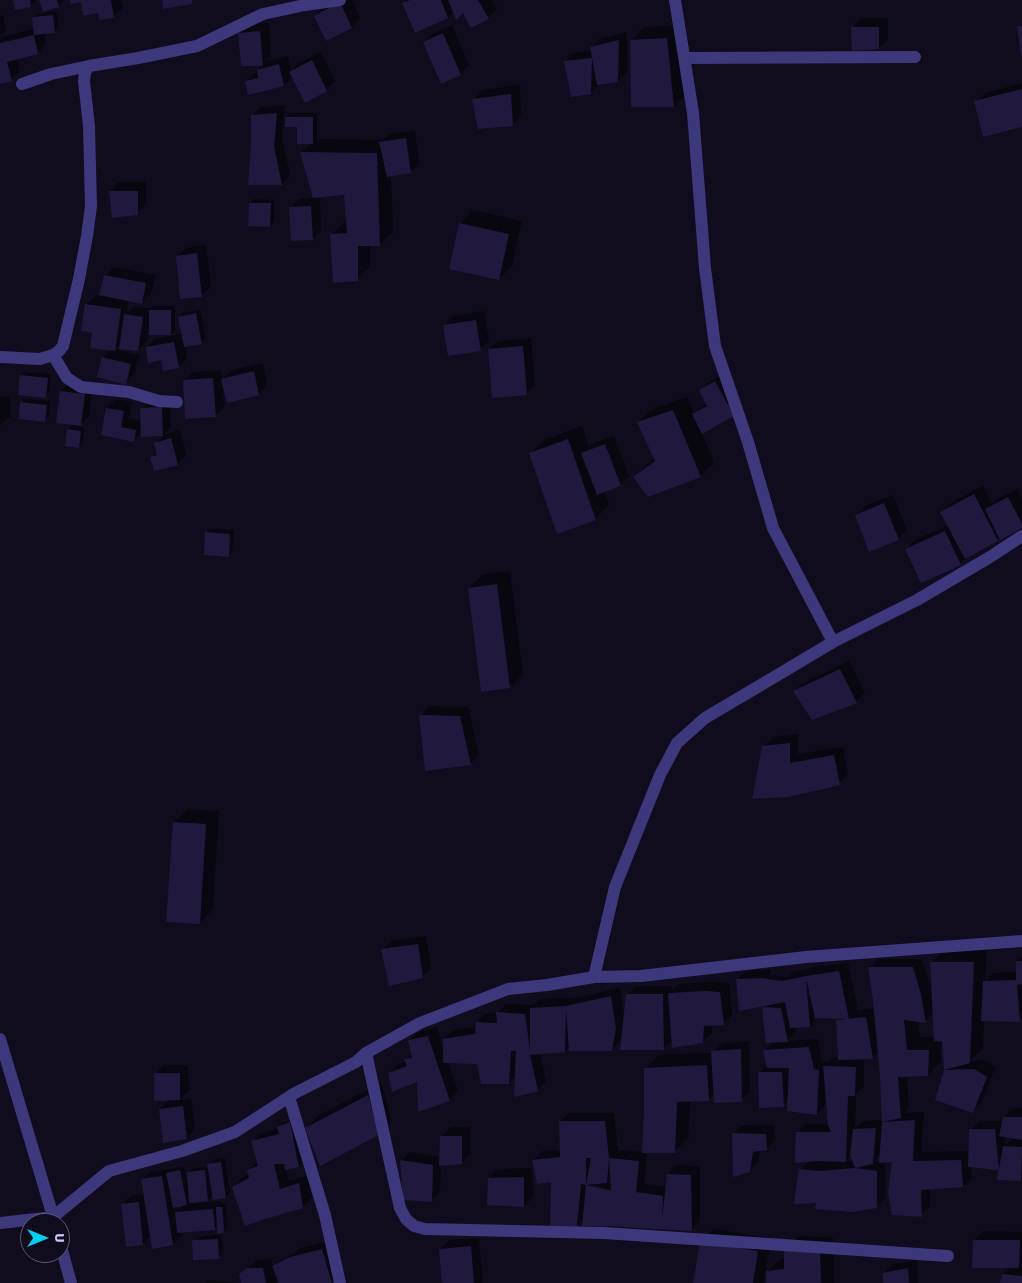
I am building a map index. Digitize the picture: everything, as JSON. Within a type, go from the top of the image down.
[{"type":"street","points":[[22,84],[51,74],[198,46],[263,14],[340,0]]},
{"type":"street","points":[[675,0],[693,113],[705,268],[715,346],[748,442],[773,528],[833,642]]},
{"type":"street","points":[[684,58],[915,56]]},
{"type":"street","points":[[0,357],[40,359],[53,355],[61,349],[64,342],[79,279],[91,206],[88,126],[84,82],[85,72],[89,66]]},
{"type":"street","points":[[53,355],[67,378],[81,386],[129,392],[158,401],[177,402]]},
{"type":"street","points":[[594,977],[615,887],[660,776],[676,743],[705,718],[833,642],[917,600],[1022,536]]},
{"type":"street","points":[[62,1213],[109,1171],[182,1151],[235,1132],[289,1097],[356,1062],[366,1053],[420,1023],[508,989],[594,977],[641,976],[806,956],[1022,941]]},
{"type":"street","points":[[0,1039],[52,1213]]},
{"type":"street","points":[[366,1053],[400,1208],[406,1219],[414,1226],[425,1229],[604,1233],[948,1256]]},
{"type":"street","points":[[289,1097],[325,1215],[340,1283]]},
{"type":"street","points":[[0,1223],[20,1222]]},
{"type":"street","points":[[66,1263],[71,1283]]},
{"type":"building","points":[[13,0],[30,0],[31,7],[15,10]]},
{"type":"building","points":[[39,0],[57,0],[59,7],[43,12]]},
{"type":"building","points":[[70,0],[111,0],[114,18],[99,20],[98,13],[83,16],[81,2],[71,4]]},
{"type":"building","points":[[162,0],[192,0],[192,4],[163,9]]},
{"type":"building","points":[[410,0],[441,0],[448,18],[415,33],[402,3]]},
{"type":"building","points":[[448,0],[478,0],[489,19],[471,28],[463,13],[456,20]]},
{"type":"building","points":[[340,2],[352,28],[326,41],[314,16]]},
{"type":"building","points":[[53,15],[55,33],[34,35],[32,17]]},
{"type":"building","points":[[1017,26],[1022,26],[1022,56],[1021,56]]},
{"type":"building","points":[[851,27],[879,27],[879,49],[852,51]]},
{"type":"building","points":[[260,31],[263,66],[241,66],[238,33]]},
{"type":"building","points":[[443,33],[461,75],[441,84],[423,42]]},
{"type":"building","points":[[34,35],[38,54],[7,62],[12,81],[0,84],[0,43]]},
{"type":"building","points":[[667,38],[674,107],[631,107],[630,40]]},
{"type":"building","points":[[619,40],[618,82],[597,85],[590,47]]},
{"type":"building","points":[[592,58],[591,94],[571,97],[564,61]]},
{"type":"building","points":[[312,60],[327,91],[305,103],[289,72]]},
{"type":"building","points":[[279,64],[284,86],[248,95],[245,81],[258,78],[257,70]]},
{"type":"building","points":[[1022,89],[1022,127],[983,137],[974,101]]},
{"type":"building","points":[[511,94],[513,126],[478,129],[472,99]]},
{"type":"building","points":[[277,113],[274,146],[282,185],[248,185],[251,115]]},
{"type":"building","points":[[285,117],[313,117],[313,144],[297,144],[297,127],[285,127]]},
{"type":"building","points":[[406,138],[411,173],[387,177],[379,142]]},
{"type":"building","points":[[300,152],[377,153],[380,246],[358,246],[358,281],[333,283],[330,234],[347,233],[344,195],[313,198]]},
{"type":"building","points":[[109,191],[138,191],[138,215],[112,218]]},
{"type":"building","points":[[249,203],[271,203],[270,227],[248,226]]},
{"type":"building","points":[[311,206],[313,240],[291,241],[289,207]]},
{"type":"building","points":[[459,223],[509,234],[499,280],[449,269]]},
{"type":"building","points":[[197,253],[202,297],[180,299],[176,256]]},
{"type":"building","points":[[104,275],[146,283],[142,304],[99,295]]},
{"type":"building","points":[[85,304],[121,309],[115,351],[90,348],[92,333],[81,331]]},
{"type":"building","points":[[149,310],[171,310],[171,335],[149,335]]},
{"type":"building","points":[[196,313],[202,344],[184,347],[178,317]]},
{"type":"building","points":[[124,314],[143,317],[138,351],[119,349]]},
{"type":"building","points":[[476,320],[481,351],[448,356],[443,325]]},
{"type":"building","points":[[174,342],[179,368],[163,371],[161,360],[148,363],[146,347]]},
{"type":"building","points":[[523,346],[527,395],[492,398],[488,349]]},
{"type":"building","points":[[102,357],[131,364],[126,385],[97,377]]},
{"type":"building","points":[[254,371],[259,395],[227,403],[221,379]]},
{"type":"building","points":[[20,375],[48,378],[46,398],[18,395]]},
{"type":"building","points":[[213,378],[216,417],[185,419],[183,380]]},
{"type":"building","points":[[715,381],[734,416],[702,434],[692,414],[707,406],[699,390]]},
{"type":"building","points":[[60,391],[85,394],[81,426],[56,423]]},
{"type":"building","points":[[20,402],[47,405],[45,422],[19,419]]},
{"type":"building","points":[[162,407],[163,436],[141,437],[140,408]]},
{"type":"building","points":[[106,408],[124,411],[121,427],[136,430],[134,442],[101,435]]},
{"type":"building","points":[[673,410],[701,477],[648,497],[633,477],[655,461],[637,422]]},
{"type":"building","points":[[67,429],[81,431],[79,448],[65,446]]},
{"type":"building","points":[[171,438],[178,465],[154,471],[150,457],[157,455],[154,443]]},
{"type":"building","points":[[568,439],[596,520],[557,534],[529,453]]},
{"type":"building","points":[[605,444],[621,486],[597,495],[581,453]]},
{"type":"building","points":[[974,494],[998,541],[965,559],[940,512]]},
{"type":"building","points":[[1008,497],[1022,524],[1022,528],[1000,540],[985,509]]},
{"type":"building","points":[[884,503],[899,540],[869,552],[855,515]]},
{"type":"building","points":[[945,531],[961,565],[921,583],[905,549]]},
{"type":"building","points":[[205,532],[230,534],[229,557],[204,555]]},
{"type":"building","points":[[497,584],[510,688],[481,692],[468,588]]},
{"type":"building","points":[[840,669],[857,703],[812,720],[793,691]]},
{"type":"building","points":[[419,715],[460,716],[471,765],[425,771]]},
{"type":"building","points":[[790,743],[790,763],[834,755],[840,785],[789,797],[752,799],[762,746]]},
{"type":"building","points":[[173,822],[206,824],[200,924],[166,922]]},
{"type":"building","points":[[418,944],[423,978],[389,986],[381,949]]},
{"type":"building","points":[[1016,961],[1022,961],[1022,984],[1017,985],[1020,1022],[981,1021],[983,981],[1016,980]]},
{"type":"building","points":[[930,962],[974,962],[970,1063],[944,1070],[942,1042],[934,1041]]},
{"type":"building","points":[[868,967],[913,967],[921,994],[926,1023],[904,1020],[907,1050],[929,1050],[928,1076],[898,1077],[901,1118],[882,1122],[880,1077]]},
{"type":"building","points":[[839,971],[849,1019],[815,1018],[806,978],[810,1027],[790,1028],[785,1002],[739,1011],[736,979],[761,978],[782,981]]},
{"type":"building","points":[[720,992],[724,1025],[704,1026],[703,1043],[672,1048],[668,993]]},
{"type":"building","points":[[626,994],[663,994],[664,1050],[620,1050]]},
{"type":"building","points":[[611,996],[616,1028],[612,1051],[569,1051],[566,1009],[565,1052],[530,1055],[538,1091],[514,1097],[516,1051],[511,1051],[509,1084],[481,1084],[477,1064],[443,1063],[443,1039],[475,1034],[476,1022],[497,1023],[496,1012],[525,1014],[530,1050],[530,1008],[566,1006]]},
{"type":"building","points":[[762,1007],[781,1008],[788,1042],[766,1043]]},
{"type":"building","points":[[866,1017],[873,1059],[838,1060],[836,1020]]},
{"type":"building","points":[[428,1036],[450,1101],[418,1112],[417,1082],[392,1092],[388,1073],[407,1066],[404,1059],[412,1058],[408,1040]]},
{"type":"building","points":[[809,1047],[814,1069],[819,1070],[817,1115],[787,1111],[789,1068],[767,1068],[763,1050]]},
{"type":"building","points":[[741,1049],[742,1102],[714,1103],[711,1051]]},
{"type":"building","points":[[707,1065],[709,1101],[677,1102],[675,1153],[642,1153],[644,1068]]},
{"type":"building","points":[[823,1066],[856,1067],[855,1096],[848,1096],[846,1162],[817,1161],[795,1163],[796,1132],[831,1132],[828,1125]]},
{"type":"building","points":[[974,1069],[987,1077],[973,1113],[935,1100],[944,1070]]},
{"type":"building","points":[[758,1072],[782,1072],[784,1107],[759,1108]]},
{"type":"building","points":[[154,1073],[180,1073],[180,1100],[154,1101]]},
{"type":"building","points":[[368,1095],[379,1135],[320,1166],[305,1128]]},
{"type":"building","points":[[183,1106],[187,1139],[163,1143],[159,1109]]},
{"type":"building","points":[[1003,1117],[1022,1117],[1022,1140],[999,1136]]},
{"type":"building","points":[[915,1120],[913,1161],[961,1160],[963,1187],[921,1190],[922,1217],[892,1215],[888,1192],[892,1162],[879,1163],[882,1122]]},
{"type":"building","points":[[559,1121],[605,1121],[609,1158],[607,1183],[586,1185],[581,1184],[577,1226],[550,1226],[551,1182],[537,1184],[532,1160],[560,1157]],"holes":[[[586,1158],[591,1158],[586,1185]]]},
{"type":"building","points":[[290,1122],[299,1167],[285,1170],[284,1164],[274,1164],[280,1189],[299,1183],[303,1208],[245,1226],[232,1187],[249,1178],[247,1170],[258,1166],[251,1141],[279,1134],[277,1127]]},
{"type":"building","points":[[876,1128],[873,1164],[855,1168],[850,1155],[853,1129]]},
{"type":"building","points":[[969,1129],[995,1129],[999,1170],[968,1167]]},
{"type":"building","points":[[732,1133],[766,1134],[767,1150],[753,1152],[750,1172],[733,1177]]},
{"type":"building","points":[[440,1136],[462,1136],[462,1164],[439,1166]]},
{"type":"building","points":[[1003,1146],[1022,1147],[1021,1181],[997,1180]]},
{"type":"building","points":[[609,1158],[639,1161],[636,1192],[663,1196],[662,1219],[667,1174],[691,1175],[692,1231],[582,1226],[586,1185],[611,1191]]},
{"type":"building","points":[[400,1160],[433,1165],[432,1202],[403,1200]]},
{"type":"building","points":[[221,1162],[226,1198],[213,1200],[207,1164]]},
{"type":"building","points":[[855,1168],[877,1171],[877,1208],[852,1212],[815,1209],[816,1203],[794,1204],[799,1169],[820,1171]]},
{"type":"building","points":[[180,1170],[187,1205],[173,1208],[166,1173]]},
{"type":"building","points":[[205,1170],[208,1201],[189,1203],[187,1172]]},
{"type":"building","points":[[162,1176],[173,1245],[152,1249],[141,1179]]},
{"type":"building","points":[[524,1177],[524,1207],[487,1205],[488,1178]]},
{"type":"building","points":[[139,1202],[143,1245],[126,1247],[121,1204]]},
{"type":"building","points":[[216,1207],[222,1207],[224,1233],[217,1234]]},
{"type":"building","points":[[213,1209],[215,1230],[177,1233],[175,1212]]},
{"type":"building","points":[[218,1239],[219,1259],[193,1260],[192,1240]]},
{"type":"building","points":[[973,1240],[1020,1240],[1019,1268],[972,1268]]},
{"type":"building","points":[[700,1242],[758,1251],[753,1283],[693,1283]]},
{"type":"building","points":[[471,1246],[474,1283],[442,1283],[439,1249]]},
{"type":"building","points":[[322,1249],[332,1283],[279,1283],[272,1266],[290,1257]]},
{"type":"building","points":[[784,1249],[820,1251],[821,1283],[766,1283],[766,1271],[784,1269]]},
{"type":"building","points":[[247,1268],[263,1268],[266,1283],[241,1283],[239,1274]]},
{"type":"building","points":[[908,1268],[909,1283],[883,1283],[883,1273]]},
{"type":"building","points":[[1002,1274],[1022,1276],[1022,1283],[1000,1283]]}]
